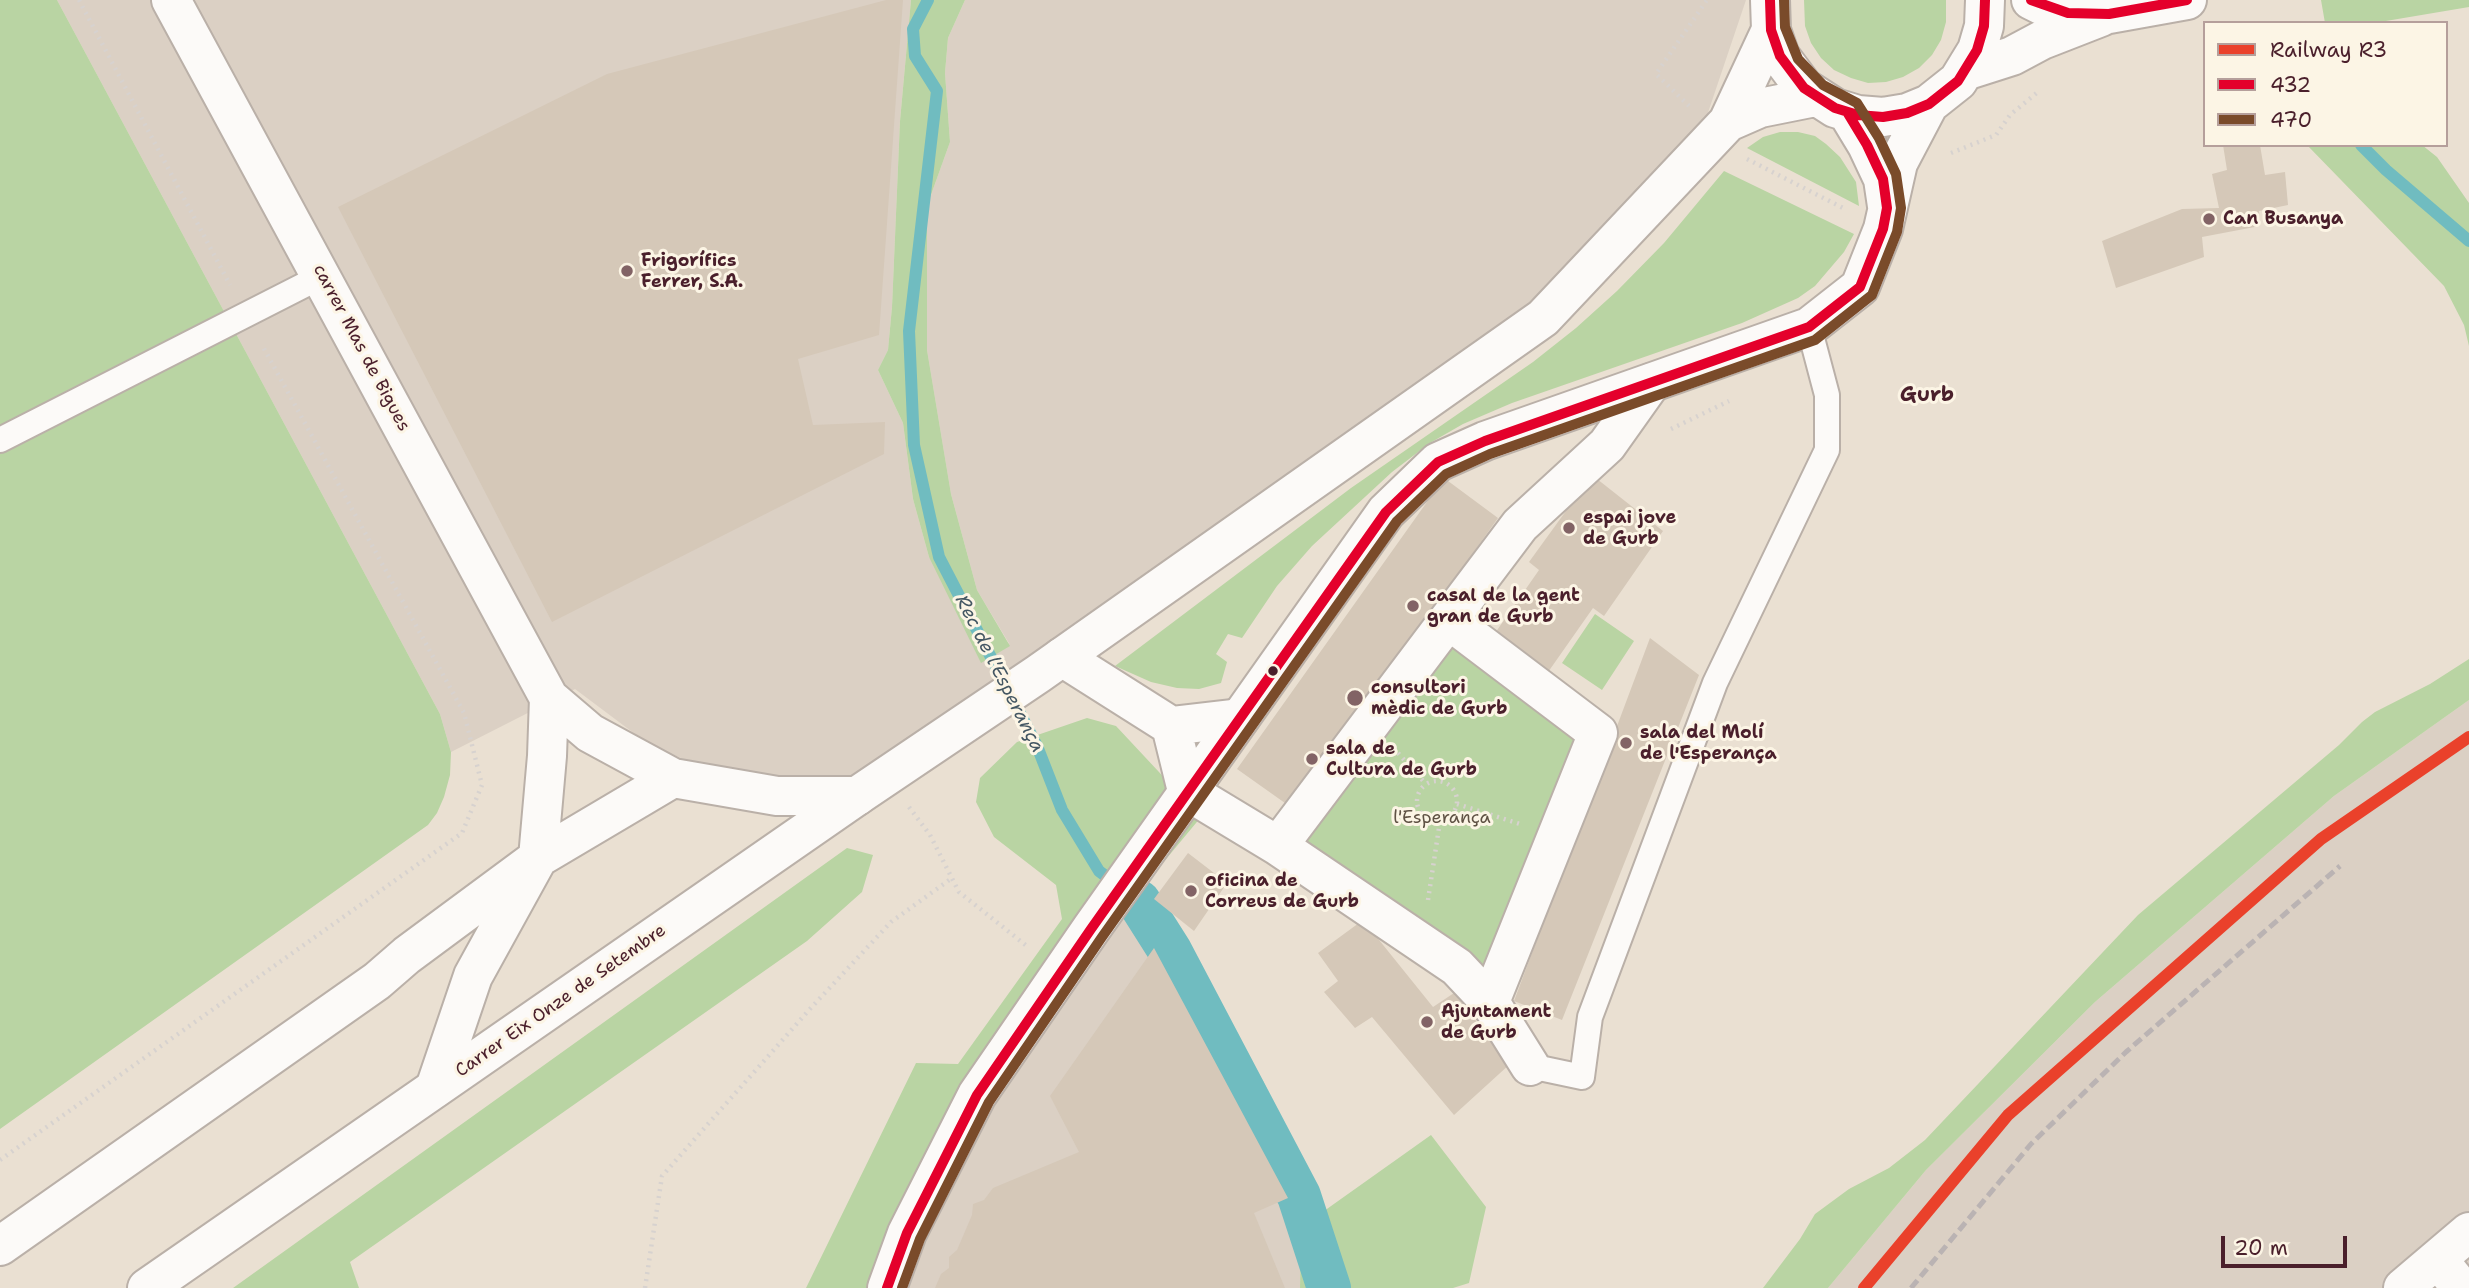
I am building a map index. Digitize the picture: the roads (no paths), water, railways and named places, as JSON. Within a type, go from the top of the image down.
[{"type":"street","name":"carrer Mas de Bigues","points":[[171,0],[549,698],[590,733],[673,778],[777,796],[872,785]]},
{"type":"street","points":[[1733,139],[1760,107],[1831,104],[1883,117],[1907,113],[1929,104],[1949,89],[1965,71],[1981,38],[1985,0]]},
{"type":"street","points":[[2031,0],[2068,13],[2109,13],[2187,0]]},
{"type":"street","points":[[1965,71],[2012,56],[2042,40],[2109,13]]},
{"type":"street","points":[[1770,15],[1780,56],[1787,68],[1831,104],[1867,145],[1883,178],[1887,208]]},
{"type":"street","points":[[1733,139],[1770,15]]},
{"type":"street","points":[[887,1288],[907,1233],[977,1095],[1132,870],[1386,512],[1438,462],[1485,441],[1809,327],[1860,287],[1883,229],[1898,163],[1929,104]]},
{"type":"street","name":"Carrer Eix Onze de Setembre","points":[[147,1288],[872,785],[1050,665],[1543,318],[1733,139]]},
{"type":"street","points":[[1278,846],[1520,525],[1607,445],[1651,383]]},
{"type":"street","points":[[1450,621],[1598,733],[1490,1002]]},
{"type":"street","points":[[1050,665],[1171,726],[1240,718]]},
{"type":"street","points":[[435,1088],[473,976],[538,858],[549,698]]},
{"type":"street","points":[[1171,726],[1188,791],[1278,846],[1457,967],[1490,1002],[1530,1066]]},
{"type":"street","points":[[0,1246],[377,981],[407,955],[538,858],[673,778]]},
{"type":"street","points":[[407,955],[443,952],[473,976]]},
{"type":"street","points":[[2403,1288],[2449,1274],[2469,1232]]},
{"type":"lane","points":[[0,440],[322,276]]},
{"type":"lane","points":[[1530,1066],[1582,1077],[1590,1017],[1714,683],[1827,450],[1827,395],[1809,327]]},
{"type":"waterway","name":"Rec de l'Esperança","points":[[928,0],[913,29],[915,56],[937,91],[909,331],[914,445],[939,557],[1037,746],[1062,810],[1099,871],[1139,902]]},
{"type":"waterway","points":[[2363,147],[2469,241]]},
{"type":"waterway","name":"Rec de l'Esperança","points":[[1139,902],[1170,951],[1299,1196],[1329,1288]]},
{"type":"railway","points":[[1911,1288],[2031,1144],[2126,1052],[2340,866]]},
{"type":"rail line","name":"R3","points":[[1864,1288],[2008,1115],[2321,839],[2469,737]]},
{"type":"place","name":"Can Busanya","points":[[2209,219]]},
{"type":"place","name":"Frigorífics Ferrer, S.A.","points":[[627,271]]},
{"type":"place","name":"espai jove de Gurb","points":[[1569,528]]},
{"type":"place","name":"casal de la gent gran de Gurb","points":[[1413,606]]},
{"type":"place","name":"consultori mèdic de Gurb","points":[[1355,698]]},
{"type":"place","name":"sala del Molí de l'Esperança","points":[[1626,743]]},
{"type":"place","name":"sala de Cultura de Gurb","points":[[1312,759]]},
{"type":"place","name":"oficina de Correus de Gurb","points":[[1191,891]]},
{"type":"place","name":"Ajuntament de Gurb","points":[[1427,1022]]},
{"type":"district","name":"Gurb","points":[[1927,396]]},
{"type":"park label","name":"l'Esperança","points":[[1442,818]]}]
